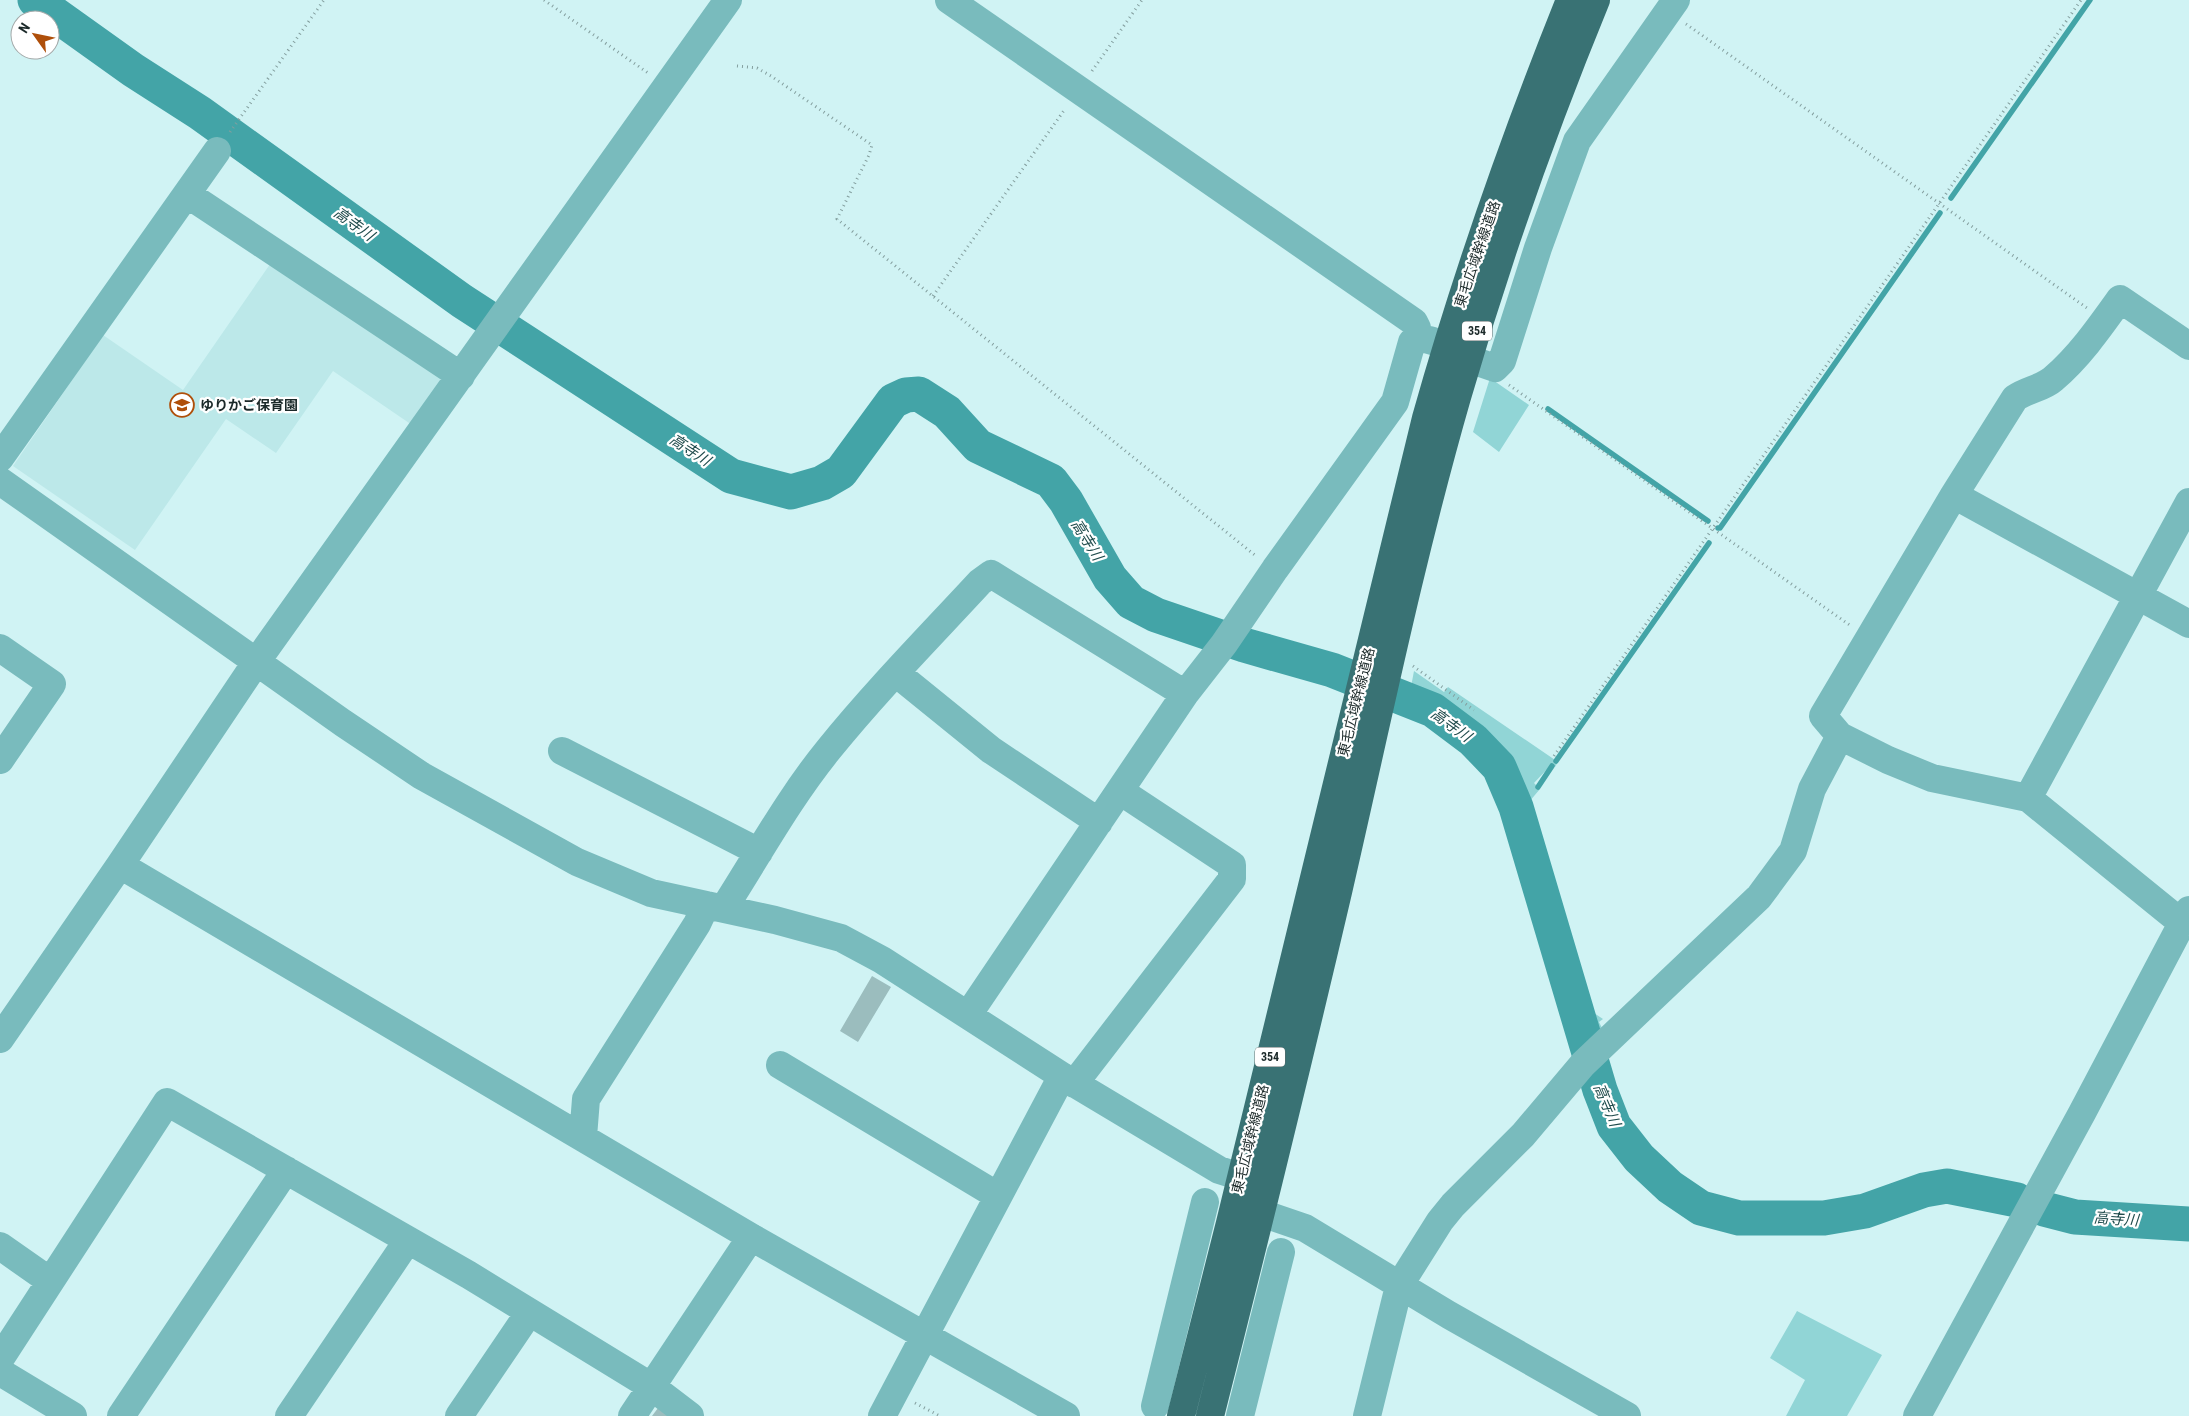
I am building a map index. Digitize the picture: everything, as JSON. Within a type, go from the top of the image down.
[{"type":"highway","name":"東毛広域幹線道路","points":[[1458,353],[1511,155],[1570,0]]},
{"type":"highway","name":"東毛広域幹線道路","points":[[1181,1416],[1241,1177],[1369,702],[1382,664],[1405,498],[1458,353],[1500,260],[1569,67],[1596,0]]},
{"type":"highway","name":"東毛広域幹線道路","points":[[1210,1416],[1305,1032],[1369,702]]},
{"type":"street","points":[[0,1038],[120,865],[257,661],[728,0]]},
{"type":"street","points":[[949,0],[1414,322],[1418,338]]},
{"type":"street","points":[[968,1015],[1185,694],[1229,636],[1394,402],[1412,342],[1418,338],[1430,340],[1495,368],[1502,361],[1538,248],[1577,141],[1672,6]]},
{"type":"street","points":[[0,458],[217,151]]},
{"type":"street","points":[[187,194],[460,376]]},
{"type":"street","points":[[1917,1416],[2082,1113],[2185,917],[2028,798],[1932,778],[1888,760],[1840,736],[1823,716],[1954,495],[2015,398],[2022,393],[2052,381],[2089,341],[2120,300],[2189,346]]},
{"type":"street","points":[[0,481],[257,661],[343,724],[422,776],[577,862],[651,893],[715,906],[841,938],[882,960],[1068,1080],[1224,1173],[1241,1177]]},
{"type":"street","points":[[1954,495],[2189,624]]},
{"type":"street","points":[[2028,798],[2189,502]]},
{"type":"street","points":[[583,1137],[586,1099],[697,924],[715,906],[759,852],[828,750],[980,582],[991,574],[1185,694]]},
{"type":"street","points":[[0,648],[52,684],[0,760]]},
{"type":"street","points":[[896,673],[991,750],[1099,822]]},
{"type":"street","points":[[1367,1416],[1399,1286],[1428,1239],[1453,1204],[1524,1135],[1591,1056],[1759,897],[1793,851],[1812,789],[1840,736]]},
{"type":"street","points":[[562,751],[759,852]]},
{"type":"street","points":[[882,1416],[998,1196],[1068,1080],[1232,879],[1232,865],[1120,791]]},
{"type":"street","points":[[120,865],[751,1237],[1066,1416]]},
{"type":"street","points":[[780,1065],[998,1196]]},
{"type":"street","points":[[0,1359],[167,1102],[408,1240],[652,1387],[690,1416]]},
{"type":"street","points":[[121,1416],[286,1170]]},
{"type":"street","points":[[1155,1406],[1205,1202]]},
{"type":"street","points":[[1260,1213],[1306,1228],[1399,1286],[1627,1416]]},
{"type":"street","points":[[1193,1257],[1206,1249],[1209,1236],[1230,1223]]},
{"type":"street","points":[[632,1416],[751,1237]]},
{"type":"street","points":[[289,1416],[408,1240]]},
{"type":"street","points":[[0,1246],[50,1281]]},
{"type":"street","points":[[1236,1415],[1263,1325],[1281,1252]]},
{"type":"street","points":[[1247,1269],[1256,1291],[1256,1314],[1263,1325]]},
{"type":"street","points":[[459,1416],[529,1313]]},
{"type":"street","points":[[1172,1342],[1180,1358],[1177,1376],[1188,1390]]},
{"type":"street","points":[[0,1372],[73,1416]]},
{"type":"street","points":[[865,1416],[895,1392]]},
{"type":"path","points":[[217,151],[324,0]]},
{"type":"path","points":[[544,0],[667,86]]},
{"type":"path","points":[[933,296],[1142,0]]},
{"type":"path","points":[[1554,756],[2081,0]]},
{"type":"path","points":[[1672,6],[2105,320]]},
{"type":"path","points":[[737,66],[756,68],[771,76],[872,145],[838,219],[1275,569]]},
{"type":"path","points":[[1495,368],[1502,380],[1712,530],[1868,638]]},
{"type":"path","points":[[1382,664],[1410,665],[1474,710]]},
{"type":"path","points":[[895,1392],[940,1416]]},
{"type":"shaded area","name":"ゆりかご保育園","points":[[275,257],[447,376],[412,425],[333,371],[276,453],[226,419],[135,550],[13,466],[103,335],[183,390]]},
{"type":"shaded area","points":[[1490,378],[1529,405],[1499,452],[1473,432]]},
{"type":"shaded area","points":[[1414,671],[1444,692],[1448,687],[1558,762],[1555,767],[1551,765],[1534,783],[1540,789],[1529,802],[1594,1013],[1603,1019],[1599,1022],[1603,1030],[1595,1037],[1522,800],[1510,771],[1493,747],[1434,700],[1410,692]]},
{"type":"shaded area","points":[[1797,1311],[1882,1355],[1847,1416],[1786,1416],[1805,1380],[1770,1358]]},
{"type":"building","points":[[872,976],[891,987],[858,1042],[840,1031]]},
{"type":"building","points":[[658,1408],[669,1416],[652,1416]]},
{"type":"waterway","name":"高寺川","points":[[35,0],[133,70],[200,113],[462,301],[731,476],[791,492],[822,483],[841,472],[893,401],[906,395],[919,394],[947,412],[978,446],[1051,481],[1066,501],[1110,578],[1131,602],[1156,615],[1244,645],[1332,670],[1433,710],[1473,740],[1499,767],[1516,807],[1600,1090],[1614,1126],[1639,1158],[1670,1187],[1701,1208],[1739,1218],[1824,1218],[1865,1211],[1924,1190],[1947,1186],[2017,1200]]},
{"type":"waterway","points":[[1951,198],[2090,0]]},
{"type":"waterway","points":[[1718,528],[1720,528],[1940,213]]},
{"type":"waterway","points":[[1548,409],[1708,521]]},
{"type":"waterway","points":[[1556,761],[1709,543]]},
{"type":"waterway","points":[[1538,787],[1552,766]]},
{"type":"waterway","name":"高寺川","points":[[2044,1209],[2075,1217],[2189,1224]]},
{"type":"place","name":"ゆりかご保育園","points":[[182,405]]}]
